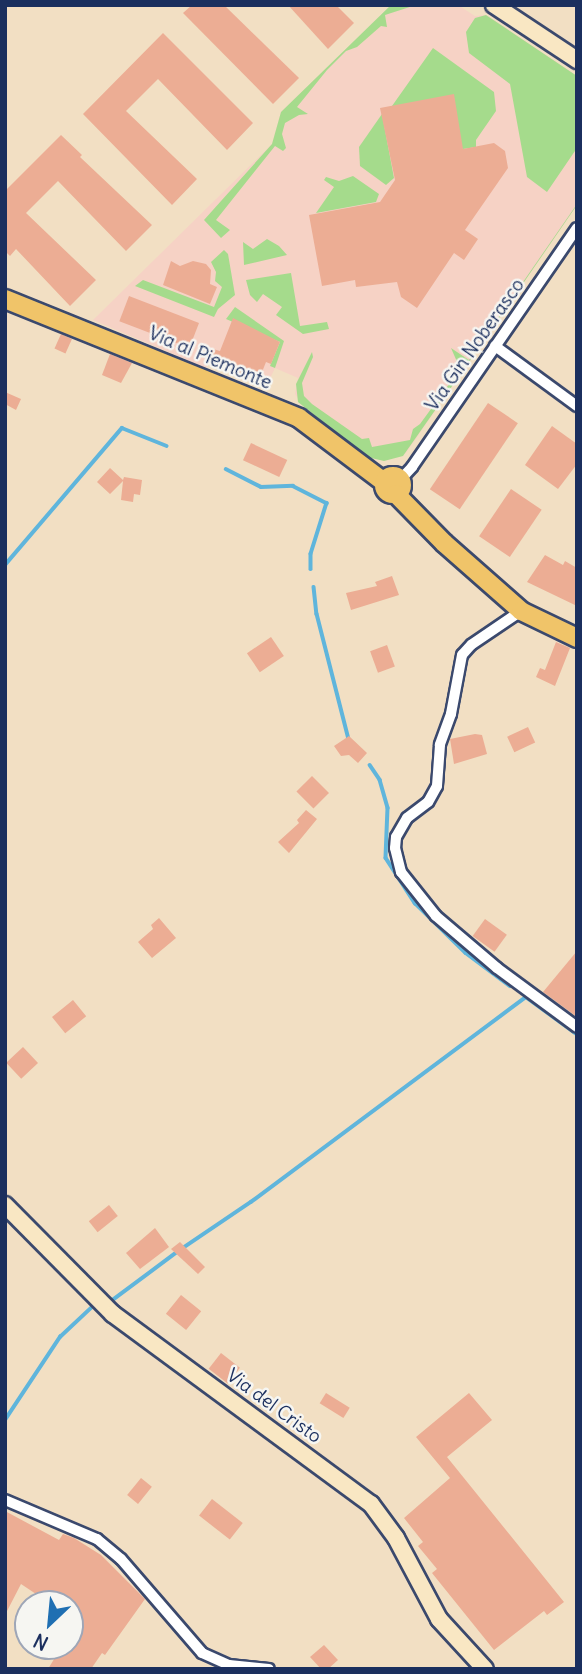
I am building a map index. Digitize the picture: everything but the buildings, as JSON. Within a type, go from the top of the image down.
[{"type":"main road","name":"Via al Piemonte","points":[[5,299],[299,418],[393,485],[444,543],[521,611],[577,638]]},
{"type":"street","points":[[494,5],[577,60]]},
{"type":"street","name":"Via Gin Noberasco","points":[[393,485],[412,467],[577,228]]},
{"type":"street","points":[[495,346],[577,406]]},
{"type":"street","points":[[521,611],[471,645],[462,655],[451,714],[440,745],[437,786],[428,802],[407,818],[396,837],[395,848],[401,872],[436,916],[496,968],[577,1027]]},
{"type":"street","name":"Via del Cristo","points":[[5,1205],[113,1314],[371,1504],[396,1538],[439,1619],[485,1669]]},
{"type":"street","points":[[5,1500],[97,1539],[129,1567],[202,1653],[229,1665],[269,1669]]},
{"type":"shaded area","points":[[391,5],[458,5],[475,16],[486,15],[577,76],[577,205],[406,453],[384,461],[362,454],[333,428],[304,408],[295,394],[298,378],[275,368],[268,383],[257,386],[258,381],[209,362],[206,368],[93,320],[272,144],[281,112]]},
{"type":"green space","points":[[391,5],[416,5],[385,15],[387,27],[381,26],[357,47],[346,51],[327,70],[297,107],[308,114],[299,115],[285,123],[282,134],[286,148],[283,151],[275,146],[216,220],[230,230],[221,238],[204,220],[272,144],[281,112]]},
{"type":"green space","points":[[486,15],[577,76],[577,148],[547,192],[527,177],[510,84],[469,53],[466,32],[475,18]]},
{"type":"green space","points":[[433,48],[494,92],[496,111],[476,140],[476,147],[463,149],[392,106]]},
{"type":"green space","points":[[382,114],[394,178],[386,185],[360,166],[359,147]]},
{"type":"green space","points":[[353,176],[379,194],[376,202],[316,213],[334,187],[324,180],[326,177],[339,181]]},
{"type":"green space","points":[[577,204],[403,456],[384,461],[367,457],[298,402],[296,384],[312,352],[313,357],[302,383],[304,396],[312,404],[362,439],[369,438],[372,447],[410,440],[413,429],[420,424],[455,376],[458,364],[451,348],[469,360]]},
{"type":"green space","points":[[267,239],[287,255],[244,265],[243,242],[253,249]]},
{"type":"green space","points":[[224,250],[228,254],[235,295],[218,309],[214,317],[135,286],[143,280],[214,307],[222,287],[215,281],[216,272],[211,262]]},
{"type":"green space","points":[[291,273],[300,326],[327,322],[329,329],[303,334],[276,315],[282,307],[263,294],[257,302],[250,295],[246,280]]},
{"type":"green space","points":[[235,307],[284,341],[275,368],[270,366],[280,342],[226,319]]},
{"type":"waterway","points":[[5,565],[122,428],[167,446]]},
{"type":"waterway","points":[[226,469],[261,487],[293,486],[327,503],[311,554],[311,569]]},
{"type":"waterway","points":[[314,587],[317,614],[349,740]]},
{"type":"waterway","points":[[370,765],[380,780],[388,808],[386,858],[415,903],[466,953],[510,986]]},
{"type":"waterway","points":[[183,1248],[251,1202],[526,997],[577,1034]]},
{"type":"waterway","points":[[107,1300],[110,1302],[177,1252]]},
{"type":"waterway","points":[[115,1305],[146,1328]]},
{"type":"waterway","points":[[5,1420],[60,1337],[91,1308]]}]
